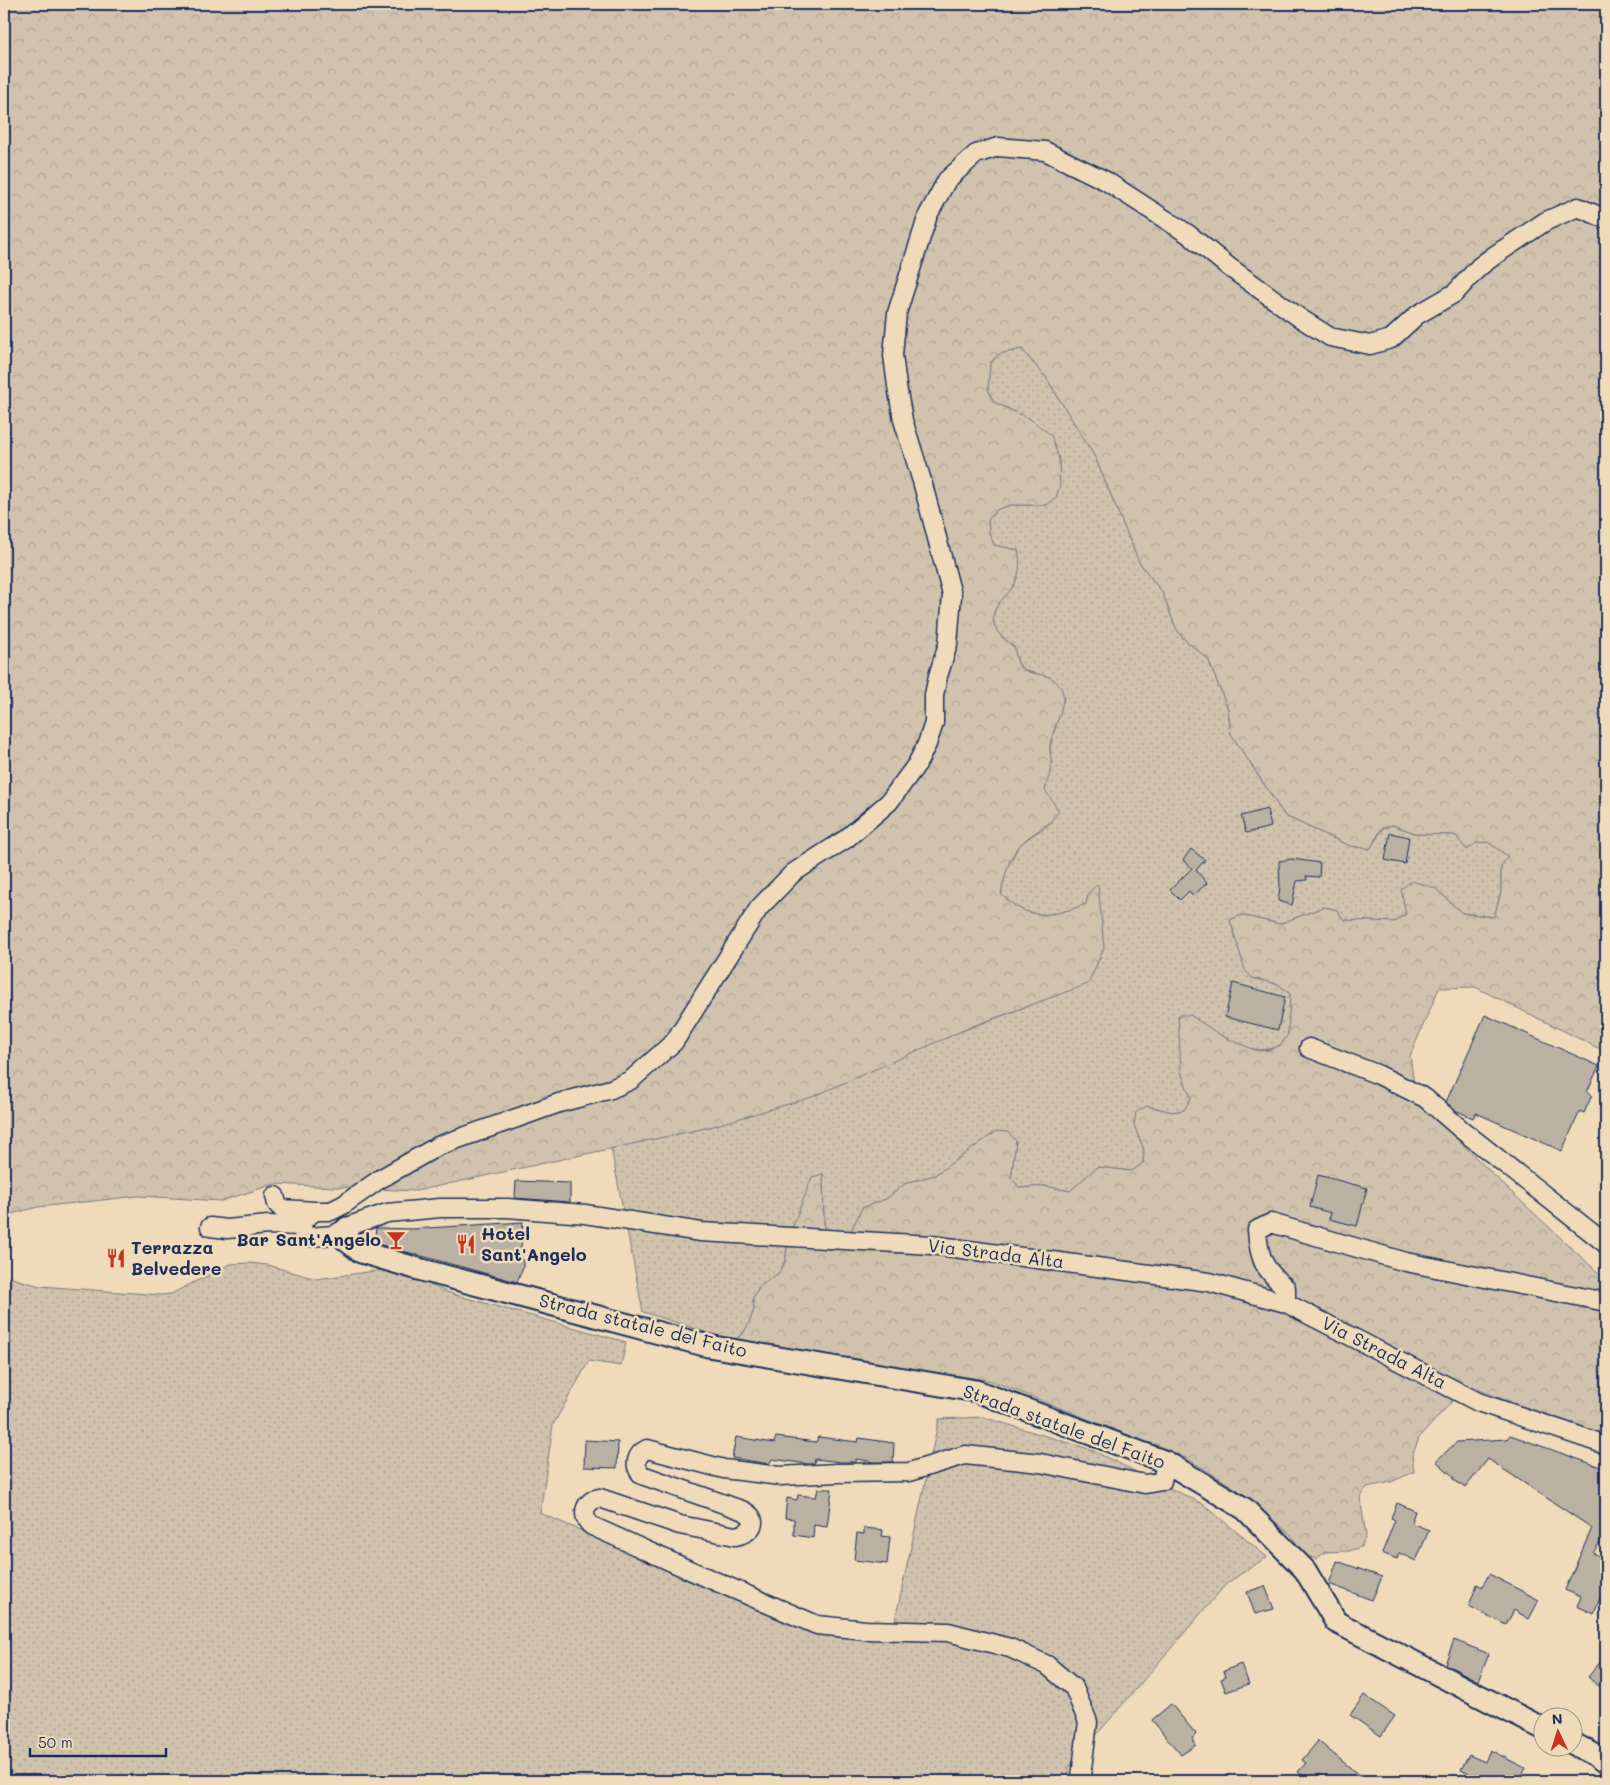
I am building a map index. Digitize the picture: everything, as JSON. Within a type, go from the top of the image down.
[{"type":"street","points":[[275,1196],[276,1204],[282,1209],[331,1211],[343,1205],[380,1179],[438,1146],[559,1103],[611,1089],[631,1080],[674,1042],[759,908],[793,873],[846,839],[889,802],[918,764],[934,723],[934,695],[948,644],[952,595],[922,481],[903,420],[894,355],[897,313],[928,215],[947,180],[976,154],[998,146],[1044,152],[1106,181],[1188,234],[1229,267],[1330,337],[1370,346],[1391,339],[1416,316],[1455,293],[1479,267],[1546,221],[1578,207],[1606,219]]},
{"type":"street","points":[[1308,1048],[1379,1075],[1425,1098],[1462,1130],[1606,1244]]},
{"type":"street","name":"Via Strada Alta","points":[[301,1226],[302,1232],[309,1237],[314,1237],[333,1235],[351,1226],[388,1213],[440,1208],[507,1208],[585,1214],[701,1232],[932,1246],[1209,1282],[1286,1303],[1478,1402],[1606,1445]]},
{"type":"street","points":[[210,1227],[227,1229],[268,1225],[301,1226],[305,1219],[315,1211]]},
{"type":"street","points":[[1286,1303],[1286,1288],[1270,1274],[1258,1251],[1258,1230],[1271,1223],[1406,1262],[1606,1302]]},
{"type":"street","name":"Strada statale del Faito","points":[[351,1226],[346,1240],[361,1252],[422,1270],[708,1346],[976,1391],[1166,1462],[1245,1509],[1305,1570],[1336,1622],[1532,1723]]},
{"type":"street","points":[[1084,1781],[1081,1776],[1088,1722],[1074,1688],[1047,1665],[1010,1648],[948,1632],[866,1630],[817,1625],[592,1526],[585,1519],[585,1509],[590,1501],[600,1498],[680,1525],[735,1536],[743,1535],[750,1530],[753,1523],[752,1519],[744,1511],[642,1476],[637,1468],[637,1458],[647,1449],[724,1468],[780,1476],[909,1472],[965,1455],[1040,1462],[1145,1484],[1162,1481],[1166,1462]]},
{"type":"street","points":[[1582,1748],[1606,1763]]},
{"type":"green space","points":[[4,4],[1606,4],[1606,1044],[1598,1048],[1475,987],[1439,988],[1410,1056],[1416,1099],[1510,1191],[1606,1280],[1606,1436],[1529,1410],[1475,1388],[1463,1389],[1419,1438],[1412,1456],[1414,1472],[1391,1482],[1367,1487],[1360,1497],[1366,1536],[1361,1547],[1349,1551],[1325,1552],[1316,1559],[1304,1555],[1291,1535],[1238,1490],[1186,1458],[992,1381],[733,1341],[743,1334],[749,1323],[754,1310],[753,1298],[759,1287],[779,1273],[785,1262],[789,1236],[812,1177],[823,1174],[824,1224],[828,1236],[850,1233],[862,1208],[886,1199],[906,1183],[935,1175],[997,1131],[1008,1132],[1016,1141],[1011,1178],[1020,1188],[1045,1186],[1070,1191],[1097,1167],[1132,1171],[1143,1163],[1144,1150],[1134,1125],[1136,1112],[1147,1106],[1172,1112],[1184,1110],[1191,1098],[1181,1072],[1178,1015],[1190,1015],[1222,1036],[1257,1051],[1269,1050],[1281,1045],[1288,1034],[1290,994],[1278,984],[1252,978],[1245,970],[1230,920],[1241,915],[1279,924],[1324,907],[1337,910],[1344,920],[1395,922],[1406,914],[1401,889],[1412,881],[1435,888],[1462,913],[1494,917],[1501,892],[1501,867],[1508,856],[1488,842],[1476,843],[1467,850],[1455,835],[1418,834],[1392,825],[1382,828],[1370,849],[1350,846],[1285,816],[1231,734],[1228,709],[1208,659],[1183,638],[1176,628],[1162,592],[1139,562],[1095,457],[1047,379],[1022,349],[999,354],[990,363],[988,389],[994,402],[1030,419],[1051,435],[1059,459],[1060,486],[1056,497],[1046,505],[1010,505],[998,509],[988,520],[989,533],[994,545],[1018,550],[1019,559],[1017,579],[997,606],[993,616],[999,634],[1015,648],[1020,667],[1026,671],[1047,676],[1054,680],[1063,692],[1062,707],[1051,738],[1051,767],[1045,790],[1059,811],[1050,822],[1026,839],[1017,849],[1008,868],[1001,894],[1011,903],[1031,913],[1052,914],[1086,904],[1089,892],[1098,884],[1104,948],[1088,984],[973,1026],[812,1097],[710,1127],[416,1191],[275,1184],[221,1201],[139,1196],[38,1207],[4,1216]]},
{"type":"green space","points":[[1022,349],[1047,379],[1095,457],[1139,562],[1162,592],[1176,628],[1183,638],[1208,659],[1228,709],[1231,734],[1285,816],[1350,846],[1370,849],[1383,828],[1392,825],[1418,834],[1455,835],[1476,843],[1488,842],[1508,856],[1501,868],[1501,892],[1494,917],[1462,913],[1435,888],[1395,922],[1344,920],[1337,910],[1324,907],[1279,924],[1241,915],[1230,920],[1246,970],[1252,978],[1278,984],[1290,994],[1290,1019],[1287,1035],[1282,1043],[1276,1047],[1265,1050],[1254,1049],[1231,1041],[1190,1015],[1181,1072],[1191,1098],[1185,1110],[1172,1112],[1147,1106],[1134,1125],[1144,1150],[1143,1163],[1132,1171],[1097,1167],[1070,1191],[1045,1186],[1020,1188],[1011,1178],[1016,1141],[997,1131],[935,1175],[906,1183],[886,1199],[862,1208],[850,1233],[828,1236],[824,1224],[823,1174],[789,1236],[785,1261],[779,1273],[759,1287],[753,1298],[754,1310],[743,1334],[733,1341],[643,1312],[611,1148],[710,1127],[1088,983],[1104,948],[1089,892],[1086,904],[1052,914],[1031,913],[1011,903],[1001,894],[1007,868],[1020,844],[1052,822],[1045,790],[1051,764],[1050,746],[1064,698],[1050,677],[1030,672],[1021,667],[1015,648],[996,631],[993,618],[996,606],[1013,587],[1018,550],[994,545],[989,533],[988,520],[998,509],[1010,505],[1046,505],[1030,419],[994,402],[988,389],[990,364],[999,354]]},
{"type":"green space","points":[[230,1264],[268,1265],[316,1279],[390,1269],[452,1294],[626,1342],[621,1366],[589,1361],[553,1425],[540,1513],[746,1601],[818,1635],[891,1639],[939,1419],[983,1417],[1089,1449],[1203,1504],[1267,1557],[1227,1583],[1069,1767],[1069,1781],[4,1781],[4,1276],[40,1286],[161,1295],[171,1294]]},
{"type":"building","points":[[1267,809],[1271,827],[1246,833],[1241,816]]},
{"type":"building","points":[[1390,833],[1409,837],[1405,864],[1385,860]]},
{"type":"building","points":[[1191,849],[1205,860],[1196,870],[1207,883],[1193,896],[1189,891],[1180,900],[1170,890],[1192,868],[1183,860]]},
{"type":"building","points":[[1292,859],[1320,863],[1319,877],[1306,876],[1307,880],[1297,881],[1292,905],[1278,901],[1280,887],[1279,861]]},
{"type":"building","points":[[1233,983],[1285,997],[1278,1030],[1225,1017]]},
{"type":"building","points":[[1485,1015],[1599,1066],[1587,1092],[1592,1095],[1584,1113],[1580,1111],[1562,1151],[1476,1113],[1473,1118],[1455,1110],[1446,1102]]},
{"type":"building","points":[[1318,1175],[1367,1188],[1357,1226],[1329,1219],[1331,1213],[1310,1207]]},
{"type":"building","points":[[516,1181],[570,1183],[570,1202],[515,1198]]},
{"type":"building","name":"Hotel Sant'Angelo","points":[[523,1222],[520,1260],[523,1260],[523,1267],[517,1282],[374,1243],[376,1228],[412,1229]]},
{"type":"building","points":[[1510,1435],[1606,1469],[1606,1537],[1604,1536],[1593,1553],[1606,1559],[1606,1583],[1594,1614],[1577,1606],[1581,1597],[1565,1590],[1592,1528],[1488,1459],[1465,1488],[1453,1479],[1454,1477],[1436,1461],[1457,1442],[1507,1439]]},
{"type":"building","points":[[736,1437],[774,1443],[776,1437],[816,1442],[818,1437],[858,1442],[859,1438],[894,1443],[893,1462],[874,1462],[856,1459],[856,1462],[841,1462],[815,1459],[814,1464],[808,1464],[772,1459],[769,1464],[732,1458]]},
{"type":"building","points":[[585,1440],[618,1442],[617,1468],[584,1467]]},
{"type":"building","points":[[818,1489],[832,1489],[827,1527],[814,1525],[813,1538],[794,1535],[794,1519],[785,1518],[787,1498],[797,1500],[798,1495],[816,1497]]},
{"type":"building","points":[[1397,1503],[1415,1511],[1411,1523],[1429,1530],[1416,1561],[1399,1553],[1397,1559],[1382,1553],[1395,1520],[1391,1518]]},
{"type":"building","points":[[864,1528],[883,1530],[882,1536],[890,1537],[887,1564],[854,1560],[857,1533],[864,1534]]},
{"type":"building","points":[[1337,1561],[1382,1577],[1372,1600],[1329,1584]]},
{"type":"building","points":[[1489,1574],[1539,1600],[1529,1619],[1514,1610],[1506,1625],[1469,1606],[1477,1584],[1482,1587]]},
{"type":"building","points":[[1265,1586],[1274,1609],[1255,1614],[1247,1592]]},
{"type":"building","points":[[1454,1640],[1489,1654],[1478,1681],[1445,1664]]},
{"type":"building","points":[[1606,1655],[1606,1692],[1588,1677]]},
{"type":"building","points":[[1241,1664],[1249,1684],[1226,1692],[1221,1679],[1226,1677],[1224,1671]]},
{"type":"building","points":[[1364,1695],[1395,1716],[1381,1736],[1350,1715]]},
{"type":"building","points":[[1171,1704],[1196,1734],[1192,1739],[1196,1745],[1181,1755],[1152,1720]]},
{"type":"building","points":[[1318,1741],[1366,1781],[1327,1781],[1321,1775],[1316,1781],[1309,1781],[1298,1772],[1306,1763],[1302,1760]]},
{"type":"building","points":[[1490,1750],[1525,1768],[1518,1781],[1483,1781],[1461,1770],[1469,1755],[1485,1762]]},
{"type":"place","name":"Bar Sant'Angelo","points":[[396,1240]]},
{"type":"place","name":"Hotel Sant'Angelo","points":[[466,1244]]},
{"type":"place","name":"Terrazza Belvedere","points":[[116,1258]]}]
